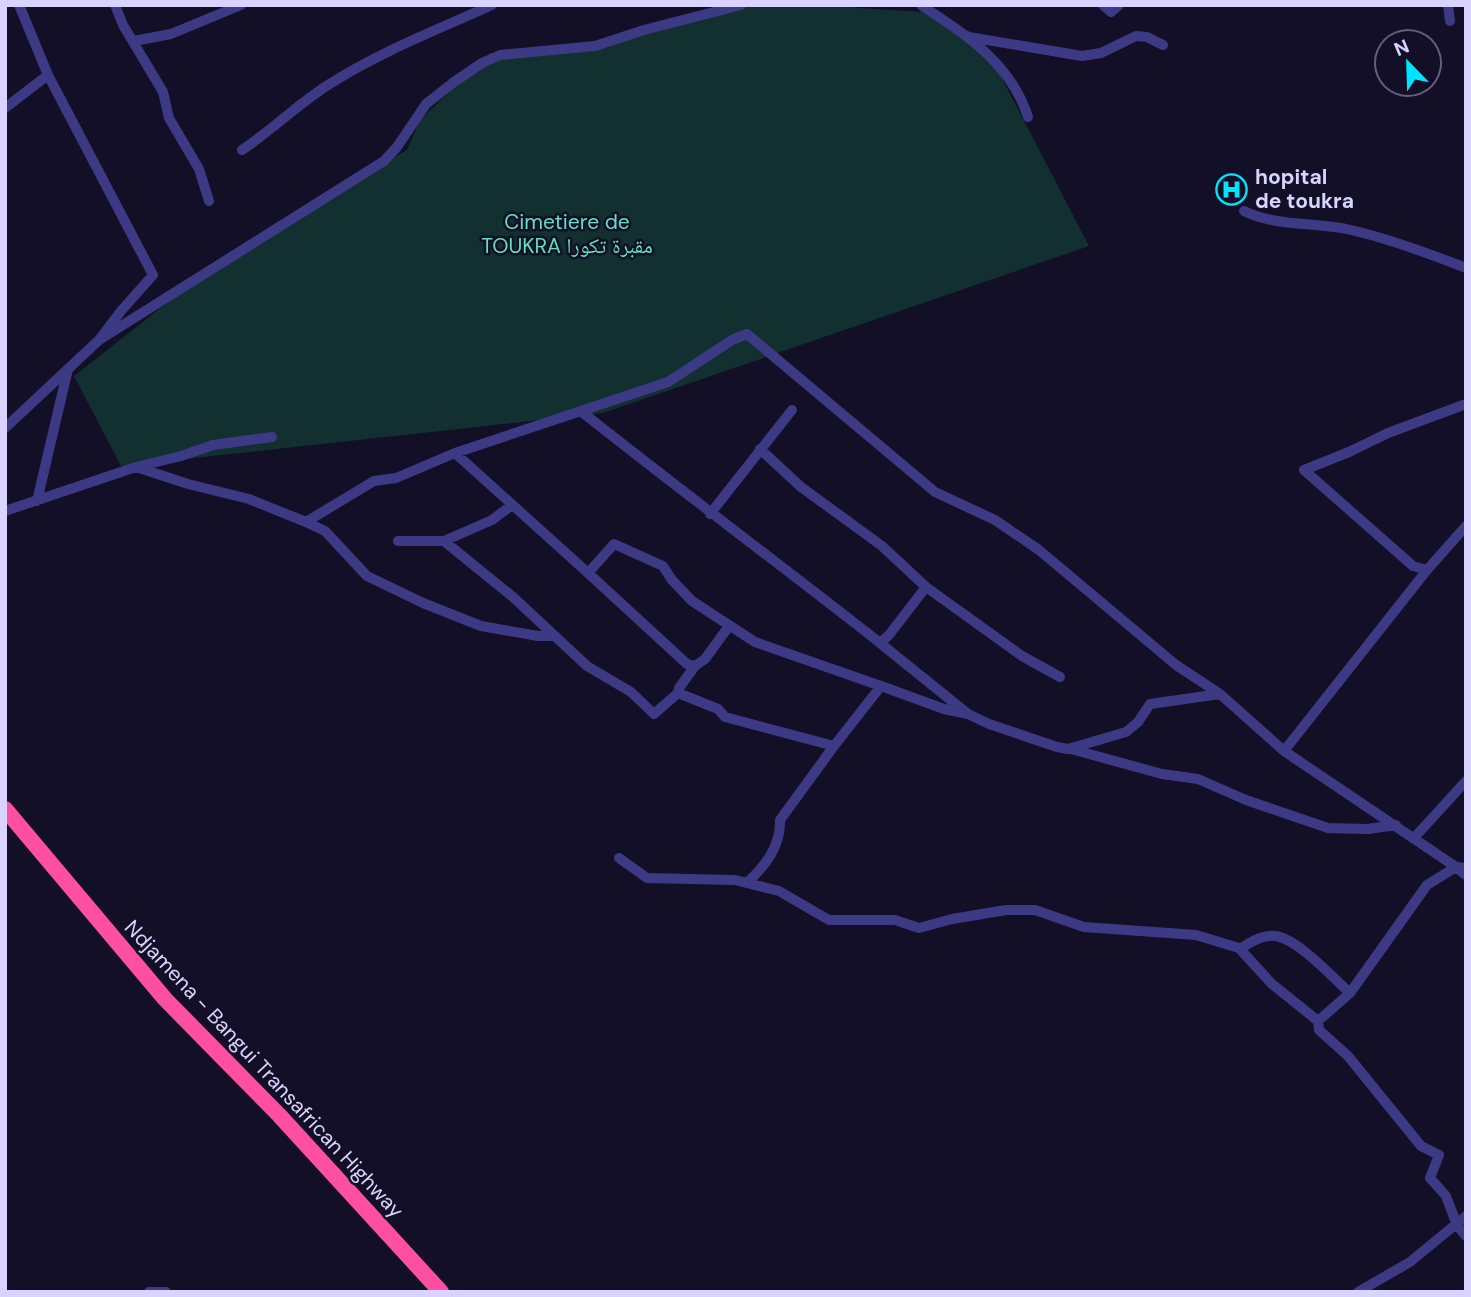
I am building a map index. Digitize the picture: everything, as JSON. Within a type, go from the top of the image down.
[{"type":"highway","name":"Ndjamena - Bangui Transafrican Highway","points":[[5,809],[165,999],[279,1115],[441,1292]]},
{"type":"street","points":[[5,428],[99,340],[153,275],[48,75],[21,9],[33,5]]},
{"type":"street","points":[[116,5],[123,25],[163,92],[169,118],[199,169],[209,201]]},
{"type":"street","points":[[134,41],[171,34],[219,10],[241,5]]},
{"type":"street","points":[[242,149],[337,79],[369,61],[492,5]]},
{"type":"street","points":[[99,340],[384,161],[397,147],[426,104],[482,63],[500,55],[520,51],[595,46],[644,30],[741,5]]},
{"type":"street","points":[[921,5],[969,37],[1006,72],[1028,117]]},
{"type":"street","points":[[1103,5],[1111,12],[1119,5]]},
{"type":"street","points":[[1448,5],[1450,21]]},
{"type":"street","points":[[969,37],[1082,56],[1101,53],[1136,36],[1147,37],[1163,45]]},
{"type":"street","points":[[5,108],[48,75]]},
{"type":"street","points":[[1244,211],[1263,217],[1350,229],[1420,250],[1466,268]]},
{"type":"street","points":[[306,522],[374,481],[396,478],[455,453],[668,382],[732,340],[747,334],[935,492],[995,520],[1039,550],[1176,665],[1220,694],[1284,751],[1461,867],[1466,875]]},
{"type":"street","points":[[37,501],[68,369]]},
{"type":"street","points":[[1427,570],[1413,566],[1304,470],[1388,433],[1466,404]]},
{"type":"street","points":[[710,514],[792,410]]},
{"type":"street","points":[[582,412],[710,514],[781,565],[968,714],[989,724],[1068,749],[1162,774],[1198,779],[1246,800],[1328,828],[1368,829],[1396,825]]},
{"type":"street","points":[[5,511],[213,444],[272,437]]},
{"type":"street","points":[[760,449],[801,487],[882,546],[926,586],[1022,656],[1060,677]]},
{"type":"street","points":[[455,453],[687,664],[695,666]]},
{"type":"street","points":[[136,467],[248,499],[325,531],[368,576],[423,603],[481,626],[538,636],[555,636]]},
{"type":"street","points":[[398,541],[444,541],[492,520],[512,505]]},
{"type":"street","points":[[1284,751],[1427,570],[1466,526]]},
{"type":"street","points":[[444,541],[513,597],[587,666],[631,692],[654,715],[678,693],[695,666],[705,659],[729,626]]},
{"type":"street","points":[[588,573],[614,544],[663,566],[692,601],[755,642],[944,709],[968,714]]},
{"type":"street","points":[[880,643],[926,586]]},
{"type":"street","points":[[747,884],[763,869],[772,852],[781,834],[780,820],[784,814],[881,686]]},
{"type":"street","points":[[678,693],[718,709],[725,717],[834,746]]},
{"type":"street","points":[[1068,749],[1126,732],[1138,722],[1150,704],[1220,694]]},
{"type":"street","points":[[1414,838],[1466,780]]},
{"type":"street","points":[[619,858],[647,878],[735,880],[779,891],[829,920],[895,920],[919,928],[952,919],[1006,910],[1035,910],[1084,927],[1196,935],[1239,948],[1272,984],[1318,1021],[1319,1030],[1348,1056],[1421,1146],[1439,1155],[1430,1178],[1446,1196],[1457,1225],[1466,1236]]},
{"type":"street","points":[[1318,1021],[1350,993],[1427,885],[1461,867]]},
{"type":"street","points":[[1240,948],[1256,939],[1276,936],[1297,947],[1350,993]]},
{"type":"street","points":[[1358,1292],[1410,1262],[1466,1216]]},
{"type":"street","points":[[149,1292],[166,1292]]},
{"type":"green space","name":"Cimetiere de TOUKRA مقبرة تكورا","points":[[728,5],[840,5],[926,12],[980,36],[1089,246],[603,413],[121,466],[74,376],[228,255],[407,150],[420,120],[490,53],[589,52]]},
{"type":"place","name":"hopital de toukra","points":[[1232,189]]}]
